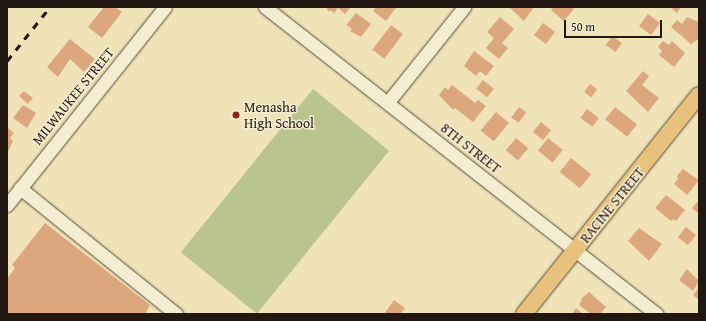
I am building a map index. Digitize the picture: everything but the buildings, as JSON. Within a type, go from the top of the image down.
[{"type":"main road","name":"RACINE STREET","points":[[524,314],[699,95]]},
{"type":"street","name":"MILWAUKEE STREET","points":[[7,205],[165,7]]},
{"type":"street","name":"8TH STREET","points":[[265,7],[658,314]]},
{"type":"street","points":[[388,102],[464,7]]},
{"type":"street","points":[[20,188],[176,314]]},
{"type":"green space","points":[[313,89],[389,151],[257,314],[181,252]]},
{"type":"railway","points":[[7,61],[50,7]]},
{"type":"place","name":"Menasha High School","points":[[236,115]]}]
